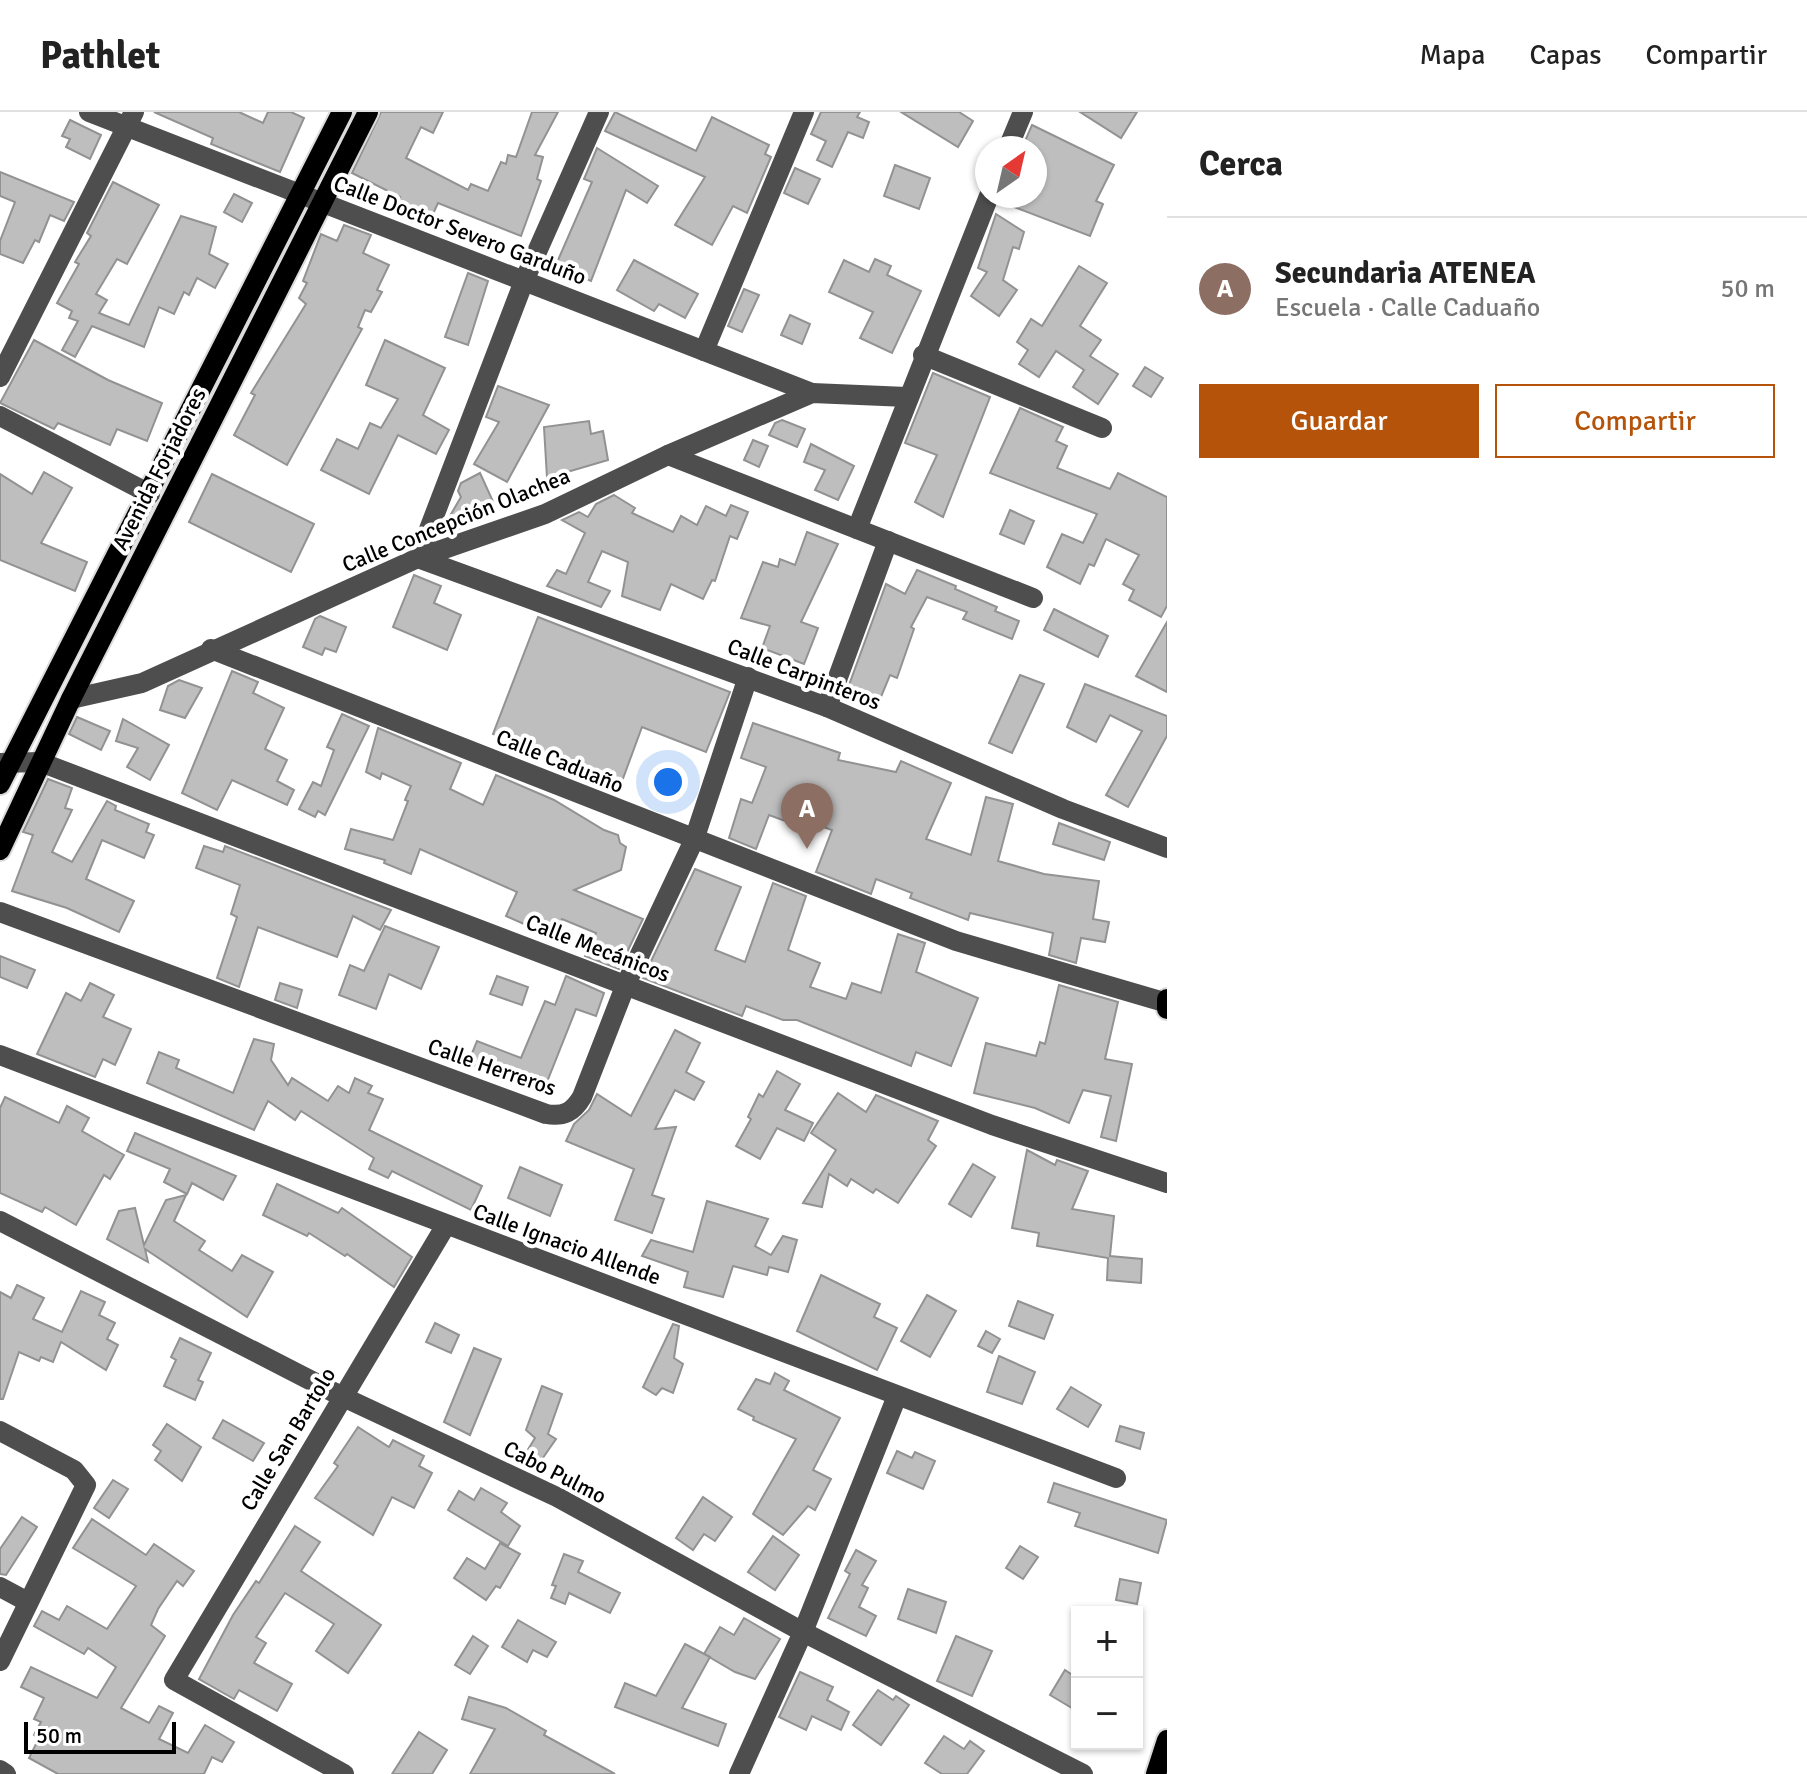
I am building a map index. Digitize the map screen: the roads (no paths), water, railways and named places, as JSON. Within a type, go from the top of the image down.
[{"type":"main road","name":"Avenida Forjadores","points":[[0,784],[6,761],[150,494],[342,112]]},
{"type":"main road","name":"Avenida Forjadores","points":[[0,850],[71,699],[368,112]]},
{"type":"main road","points":[[1167,1001],[1167,1009]]},
{"type":"main road","points":[[1156,1774],[1167,1740]]},
{"type":"street","name":"Calle Doctor Severo Garduño","points":[[89,112],[131,119],[301,194],[812,393]]},
{"type":"street","points":[[418,558],[524,281],[599,112]]},
{"type":"street","points":[[704,351],[804,112]]},
{"type":"street","points":[[1013,136],[1023,112]]},
{"type":"street","points":[[0,377],[131,119]]},
{"type":"street","points":[[857,529],[923,355],[984,208]]},
{"type":"street","points":[[923,355],[1102,428]]},
{"type":"street","name":"Calle Concepción Olachea","points":[[71,699],[142,683],[211,649],[418,558],[518,525],[668,455],[812,393],[907,397]]},
{"type":"street","points":[[0,416],[150,494]]},
{"type":"street","points":[[668,455],[1033,598]]},
{"type":"street","points":[[827,707],[888,541]]},
{"type":"street","name":"Calle Carpinteros","points":[[418,558],[827,707],[1063,809],[1167,848]]},
{"type":"street","name":"Calle Caduaño","points":[[211,649],[956,941],[1167,1001]]},
{"type":"street","name":"Calle Herreros","points":[[0,912],[555,1116],[572,1111],[582,1097],[626,984],[694,840],[748,677]]},
{"type":"street","name":"Calle Mecánicos","points":[[6,761],[40,762],[992,1125],[1167,1183]]},
{"type":"street","name":"Calle Ignacio Allende","points":[[0,1055],[1116,1478]]},
{"type":"street","name":"Cabo Pulmo","points":[[0,1221],[341,1396],[557,1497],[803,1632],[1083,1774]]},
{"type":"street","name":"Calle San Bartolo","points":[[344,1774],[174,1680],[446,1225]]},
{"type":"street","points":[[739,1774],[803,1632],[897,1396]]},
{"type":"street","points":[[0,1431],[74,1470],[86,1485],[0,1661]]},
{"type":"street","points":[[0,1587],[28,1602]]},
{"type":"street","points":[[0,1770],[6,1774]]},
{"type":"place","name":"Secundaria ATENEA","points":[[807,849]]}]
